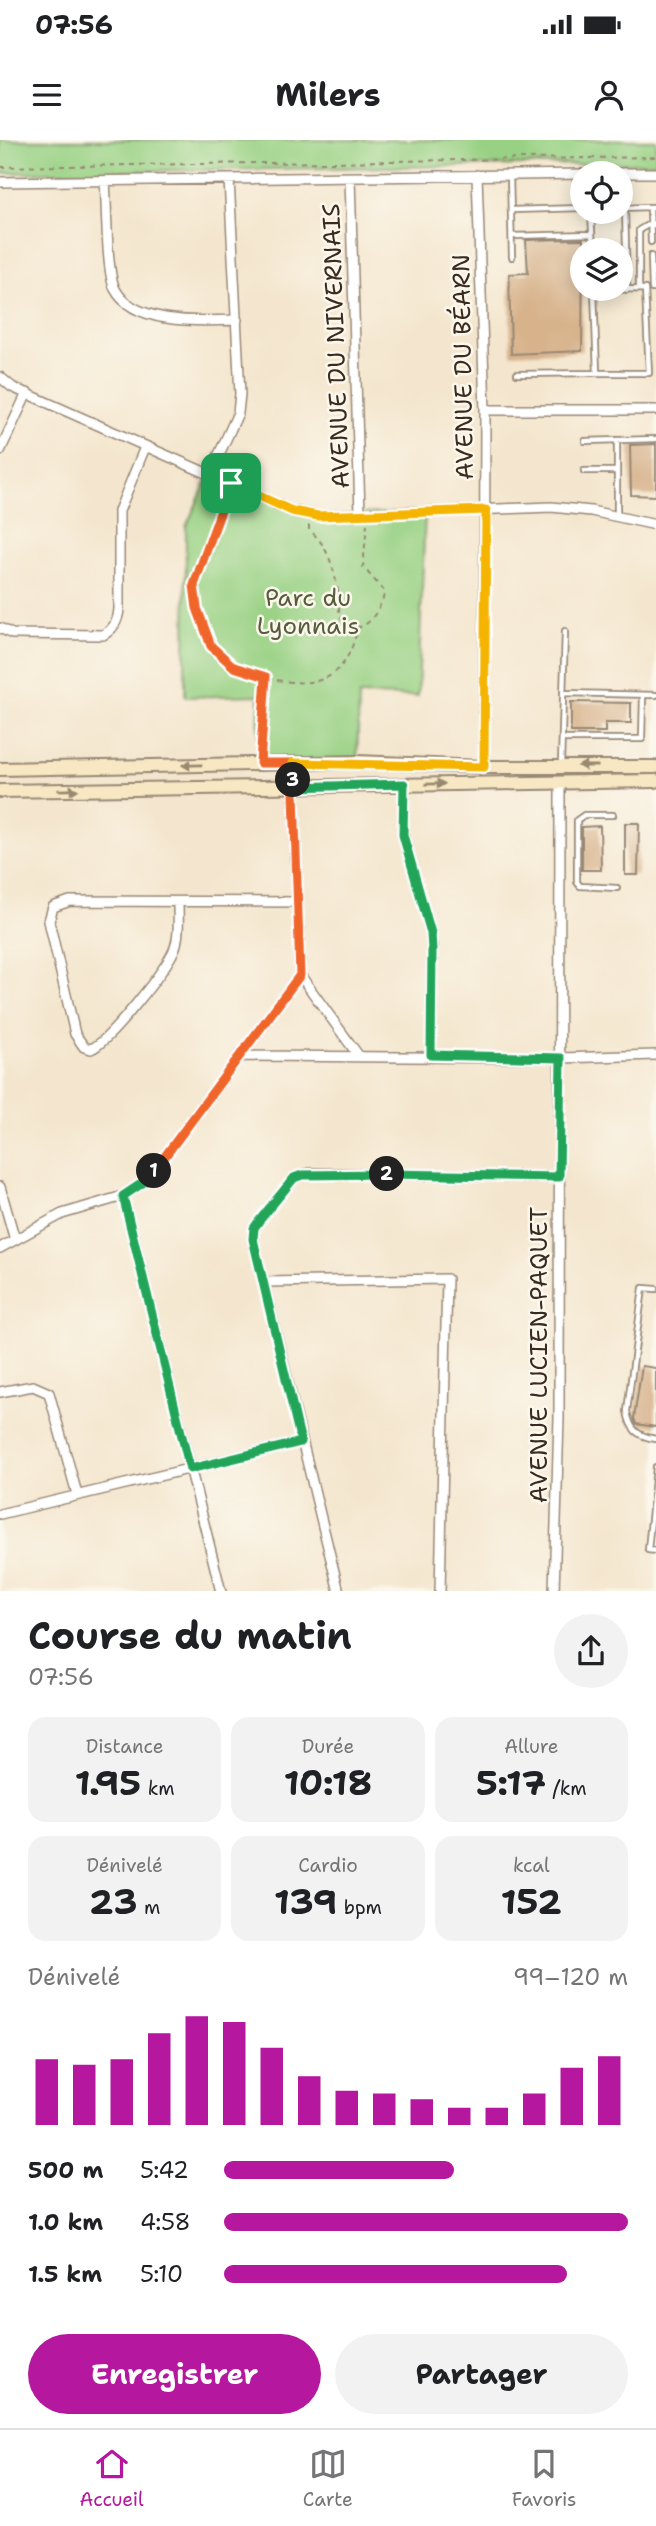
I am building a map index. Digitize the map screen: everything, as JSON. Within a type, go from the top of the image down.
[{"type":"street","points":[[633,173],[656,173]]},
{"type":"street","points":[[0,182],[570,174]]},
{"type":"street","name":"AVENUE DU BÉARN","points":[[477,175],[485,411],[484,767]]},
{"type":"street","name":"AVENUE DU NIVERNAIS","points":[[350,178],[363,513]]},
{"type":"street","points":[[210,474],[238,413],[240,394],[229,179]]},
{"type":"street","points":[[105,181],[112,280],[122,297],[162,318],[237,320]]},
{"type":"street","points":[[0,377],[12,387],[292,511],[311,514],[551,507],[656,525]]},
{"type":"street","points":[[0,451],[27,393]]},
{"type":"street","points":[[485,411],[656,410]]},
{"type":"street","points":[[0,628],[12,634],[103,635],[110,631],[118,618],[119,609],[119,511],[145,447]]},
{"type":"street","points":[[0,769],[260,763],[656,767]]},
{"type":"street","points":[[293,763],[300,975],[358,1055]]},
{"type":"street","points":[[0,791],[656,781]]},
{"type":"street","name":"AVENUE LUCIEN-PAQUET","points":[[554,1591],[559,1418],[560,782]]},
{"type":"street","points":[[404,784],[403,835],[431,933],[431,1055]]},
{"type":"street","points":[[178,902],[177,940],[166,964],[106,1039],[91,1049],[84,1047],[75,1034],[49,921],[53,907],[70,901],[297,902]]},
{"type":"street","points":[[0,1248],[62,1214],[123,1196],[147,1180],[300,975]]},
{"type":"street","points":[[240,1056],[431,1055],[561,1058],[656,1055]]},
{"type":"street","points":[[338,1591],[253,1239],[254,1228],[294,1178],[302,1175],[559,1177]]},
{"type":"street","points":[[0,1187],[15,1240]]},
{"type":"street","points":[[123,1196],[221,1591]]},
{"type":"street","points":[[264,1282],[447,1279],[440,1591]]},
{"type":"street","points":[[0,1392],[33,1386],[49,1393],[77,1494]]},
{"type":"street","points":[[0,1514],[301,1442]]},
{"type":"lane","points":[[510,175],[512,257]]},
{"type":"lane","points":[[633,208],[653,207],[651,242]]},
{"type":"lane","points":[[511,210],[570,208]]},
{"type":"lane","points":[[592,224],[592,238]]},
{"type":"lane","points":[[517,373],[649,373],[639,230],[653,224]]},
{"type":"lane","points":[[512,236],[592,234]]},
{"type":"lane","points":[[633,290],[654,289],[654,263],[651,256]]},
{"type":"lane","points":[[594,301],[597,373]]},
{"type":"lane","points":[[586,441],[656,439]]},
{"type":"lane","points":[[617,440],[617,517]]},
{"type":"lane","points":[[584,471],[617,471]]},
{"type":"lane","points":[[561,766],[565,631]]},
{"type":"lane","points":[[563,693],[656,695]]},
{"type":"lane","points":[[562,739],[642,739],[643,695]]},
{"type":"lane","points":[[613,815],[584,815],[576,820],[577,882],[580,886],[617,888]]},
{"type":"lane","points":[[656,1289],[643,1288],[626,1411],[629,1427],[640,1436],[656,1440]]},
{"type":"lane","points":[[656,1467],[648,1550],[656,1551]]},
{"type":"path","points":[[0,167],[656,157]]},
{"type":"path","points":[[231,483],[194,585],[197,608],[211,646],[234,667],[266,677],[290,682],[323,680],[345,665],[358,627],[372,617],[384,592],[363,567],[363,513]]},
{"type":"path","points":[[311,514],[309,530],[321,540],[327,550],[340,600],[340,614],[345,623],[358,627]]},
{"type":"path","points":[[260,763],[266,677]]},
{"type":"green space","points":[[0,140],[656,140],[656,163],[570,161],[570,164],[0,173]]},
{"type":"green space","name":"Parc du Lyonnais","points":[[210,474],[292,511],[318,516],[425,511],[418,696],[359,695],[357,762],[258,763],[259,695],[185,697],[186,527]]},
{"type":"building","points":[[570,239],[570,301],[582,301],[582,351],[511,354],[509,274],[528,273],[526,240]]},
{"type":"building","points":[[656,444],[656,496],[631,495],[630,445]]},
{"type":"building","points":[[571,702],[631,703],[631,723],[605,723],[605,732],[571,732]]},
{"type":"building","points":[[625,823],[639,823],[638,875],[625,875]]},
{"type":"building","points":[[600,826],[601,870],[582,870],[582,827]]},
{"type":"building","points":[[642,1366],[656,1368],[656,1427],[636,1424],[634,1418]]},
{"type":"route","points":[[231,483],[194,585],[197,608],[211,646],[234,667],[266,677],[260,763],[293,763],[293,787],[300,975],[147,1180],[123,1196],[190,1469],[301,1442],[253,1239],[254,1228],[294,1178],[310,1173],[559,1177],[561,1058],[431,1055],[431,933],[403,835],[404,784],[293,787],[293,763],[357,762],[484,767],[486,510],[425,510],[318,516],[292,511],[231,483]]}]
